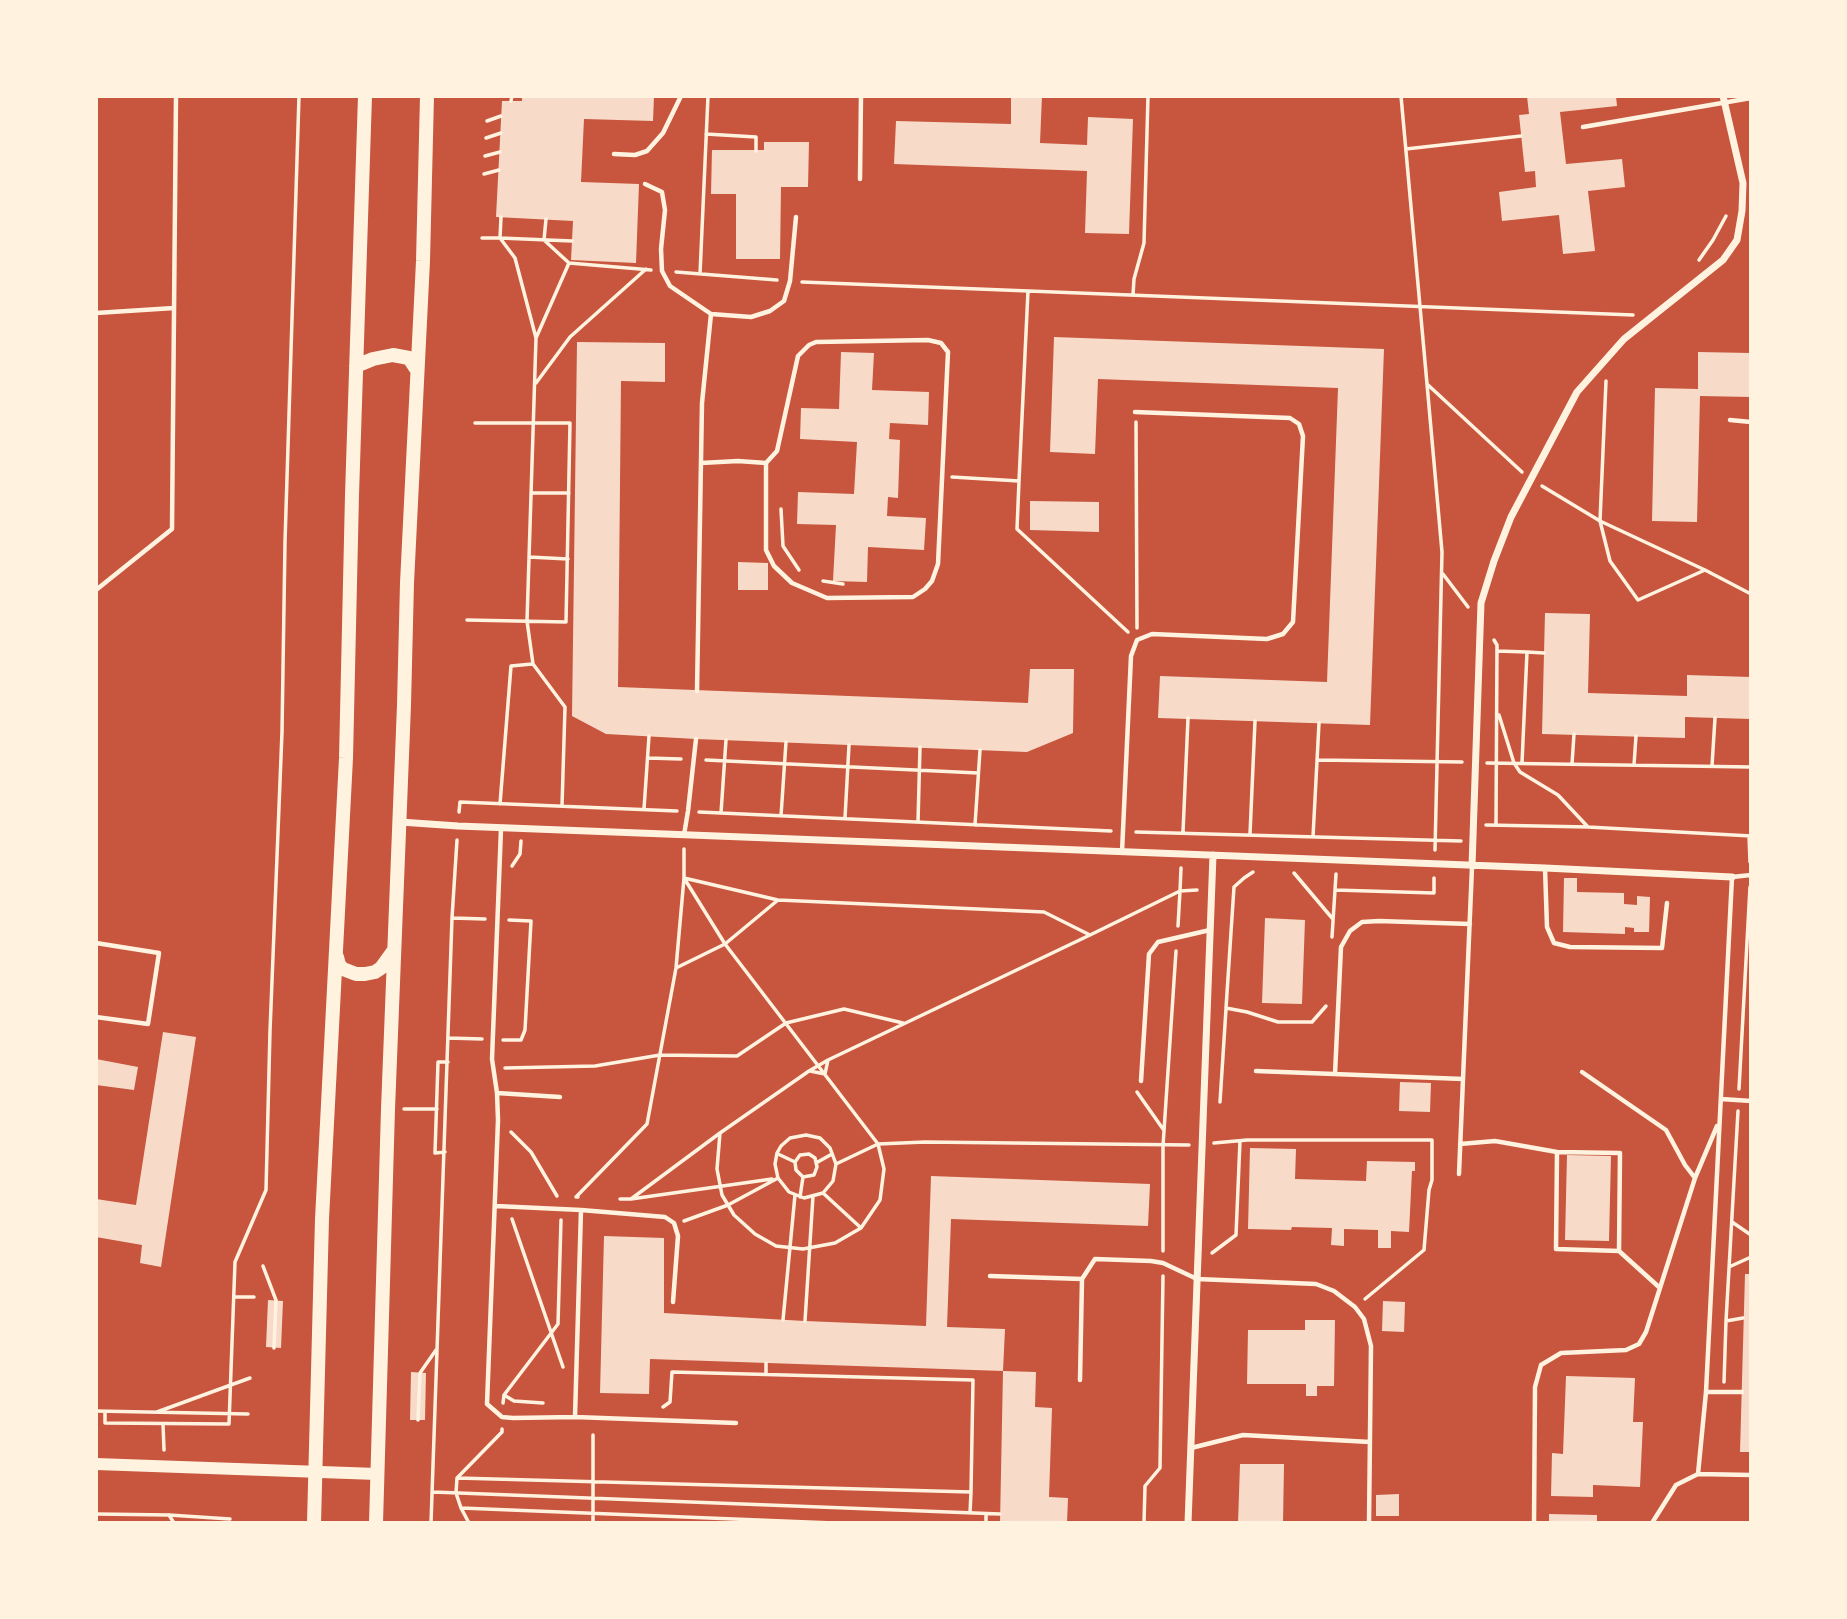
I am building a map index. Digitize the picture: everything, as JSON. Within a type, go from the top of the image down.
[{"type":"main road","points":[[314,1523],[322,1219],[346,758],[365,96]]},
{"type":"main road","points":[[376,1523],[407,570],[423,261],[426,96]]},
{"type":"main road","points":[[356,366],[393,355],[409,358],[417,370]]},
{"type":"main road","points":[[336,956],[343,969],[365,974],[381,968],[394,950]]},
{"type":"main road","points":[[96,1464],[377,1474]]},
{"type":"street","points":[[1472,866],[1481,603],[1511,517],[1577,392],[1624,339],[1723,260],[1737,240],[1743,183],[1724,99]]},
{"type":"street","points":[[399,822],[1731,877]]},
{"type":"street","points":[[1188,1523],[1213,855]]},
{"type":"lane","points":[[96,590],[172,529],[176,96]]},
{"type":"lane","points":[[614,154],[635,155],[647,151],[663,133],[681,96]]},
{"type":"lane","points":[[860,179],[861,96]]},
{"type":"lane","points":[[1583,127],[1724,99],[1751,98]]},
{"type":"lane","points":[[645,184],[662,192],[665,210],[662,271],[670,286],[711,314],[751,317],[770,311],[784,301],[790,281],[796,217]]},
{"type":"lane","points":[[96,313],[174,308]]},
{"type":"lane","points":[[696,691],[702,402],[711,314]]},
{"type":"lane","points":[[928,340],[941,343],[948,352],[938,564],[932,581],[913,597],[827,598],[792,583],[774,566],[766,550],[766,463],[777,451],[798,356],[809,345],[816,342],[928,340]]},
{"type":"lane","points":[[1122,852],[1131,656],[1137,640],[1152,634],[1267,639],[1283,634],[1293,621],[1303,436],[1299,424],[1290,418],[1136,412]]},
{"type":"lane","points":[[1730,420],[1751,422]]},
{"type":"lane","points":[[701,463],[766,463]]},
{"type":"lane","points":[[684,835],[696,739]]},
{"type":"lane","points":[[502,828],[492,1059],[498,1120],[487,1404],[502,1416],[736,1423]]},
{"type":"lane","points":[[1459,1174],[1472,866]]},
{"type":"lane","points":[[1545,868],[1547,927],[1554,943],[1570,947],[1662,948],[1667,903]]},
{"type":"lane","points":[[1698,1474],[1706,1392],[1731,877],[1751,875]]},
{"type":"lane","points":[[1335,1074],[1340,947],[1350,931],[1362,922],[1378,920],[1470,924]]},
{"type":"lane","points":[[1142,1081],[1149,954],[1158,942],[1210,930]]},
{"type":"lane","points":[[96,943],[159,953],[148,1024],[96,1017]]},
{"type":"lane","points":[[1256,1071],[1463,1079]]},
{"type":"lane","points":[[1582,1072],[1666,1130],[1695,1178]]},
{"type":"lane","points":[[497,1093],[560,1097]]},
{"type":"lane","points":[[1721,1099],[1751,1101]]},
{"type":"lane","points":[[1534,1523],[1535,1387],[1542,1365],[1561,1353],[1626,1350],[1639,1344],[1646,1332],[1695,1178],[1719,1122]]},
{"type":"lane","points":[[1460,1144],[1495,1141],[1557,1152],[1620,1153],[1619,1251]]},
{"type":"lane","points":[[1557,1152],[1556,1250],[1619,1251],[1660,1288]]},
{"type":"lane","points":[[496,1206],[665,1217],[674,1223],[678,1236],[673,1302]]},
{"type":"lane","points":[[575,1417],[581,1210]]},
{"type":"lane","points":[[1080,1380],[1082,1279],[1095,1259],[1163,1262],[1197,1279],[1316,1284],[1334,1291],[1355,1307],[1364,1319],[1371,1346],[1369,1523]]},
{"type":"lane","points":[[990,1276],[1082,1279]]},
{"type":"lane","points":[[1706,1392],[1742,1392]]},
{"type":"lane","points":[[1191,1448],[1243,1435],[1370,1442]]},
{"type":"lane","points":[[1652,1523],[1676,1485],[1698,1474],[1751,1475]]},
{"type":"path","points":[[105,1412],[104,1423],[229,1424],[235,1262],[266,1191],[282,732],[299,96]]},
{"type":"path","points":[[699,274],[708,96]]},
{"type":"path","points":[[1133,295],[1134,279],[1144,243],[1148,96]]},
{"type":"path","points":[[1335,890],[1434,892],[1442,552],[1401,96]]},
{"type":"path","points":[[487,121],[501,116]]},
{"type":"path","points":[[486,138],[501,133]]},
{"type":"path","points":[[706,134],[756,137],[756,150]]},
{"type":"path","points":[[1406,149],[1521,136]]},
{"type":"path","points":[[485,156],[500,152]]},
{"type":"path","points":[[484,174],[499,170]]},
{"type":"path","points":[[1690,266],[1700,258],[1713,240],[1726,216]]},
{"type":"path","points":[[501,217],[500,238],[516,258],[536,338],[527,621],[533,664],[565,707],[562,806]]},
{"type":"path","points":[[544,240],[546,219]]},
{"type":"path","points":[[482,238],[572,241]]},
{"type":"path","points":[[544,240],[569,263],[790,281],[1653,316]]},
{"type":"path","points":[[536,338],[569,263]]},
{"type":"path","points":[[535,384],[570,337],[646,269]]},
{"type":"path","points":[[1028,291],[1017,529],[1137,640]]},
{"type":"path","points":[[1630,314],[1640,306]]},
{"type":"path","points":[[1597,368],[1606,375],[1600,521],[1610,561],[1638,600],[1705,570]]},
{"type":"path","points":[[1427,384],[1530,479],[1600,521],[1751,594]]},
{"type":"path","points":[[1136,412],[1137,640]]},
{"type":"path","points":[[467,620],[566,622],[570,423],[475,423]]},
{"type":"path","points":[[942,477],[1018,481]]},
{"type":"path","points":[[531,493],[569,493]]},
{"type":"path","points":[[780,505],[783,546],[804,578]]},
{"type":"path","points":[[529,558],[568,559]]},
{"type":"path","points":[[816,580],[853,585]]},
{"type":"path","points":[[1497,651],[1544,653]]},
{"type":"path","points":[[1522,763],[1527,652]]},
{"type":"path","points":[[500,804],[511,666],[533,664]]},
{"type":"path","points":[[1497,710],[1514,763],[1520,772],[1558,795],[1588,827]]},
{"type":"path","points":[[1712,766],[1715,718]]},
{"type":"path","points":[[1144,1523],[1145,1486],[1160,1468],[1163,1146],[1188,719]]},
{"type":"path","points":[[1250,835],[1255,721]]},
{"type":"path","points":[[1313,837],[1319,723]]},
{"type":"path","points":[[1572,764],[1574,734]]},
{"type":"path","points":[[644,809],[649,736]]},
{"type":"path","points":[[1634,765],[1636,736]]},
{"type":"path","points":[[721,813],[726,740]]},
{"type":"path","points":[[781,816],[786,742]]},
{"type":"path","points":[[845,818],[849,745]]},
{"type":"path","points":[[918,822],[920,747]]},
{"type":"path","points":[[975,825],[979,750]]},
{"type":"path","points":[[648,758],[978,773]]},
{"type":"path","points":[[1317,760],[1751,767]]},
{"type":"path","points":[[460,802],[1123,831],[1473,841]]},
{"type":"path","points":[[1474,824],[1750,836],[1751,875],[1723,1392]]},
{"type":"path","points":[[576,1197],[647,1124],[676,968],[684,878],[684,835]]},
{"type":"path","points":[[510,870],[520,854],[521,847]]},
{"type":"path","points":[[432,1523],[452,918],[457,850]]},
{"type":"path","points":[[631,1199],[720,1133],[828,1060],[1180,891],[1234,887],[1256,870]]},
{"type":"path","points":[[1304,872],[1293,871],[1333,920]]},
{"type":"path","points":[[1325,872],[1336,873],[1332,944]]},
{"type":"path","points":[[684,878],[778,901],[1044,912],[1090,936]]},
{"type":"path","points":[[684,878],[726,944],[878,1144],[884,1169],[880,1200],[861,1228],[835,1243],[803,1249],[776,1246],[755,1234],[734,1215],[722,1195],[717,1169],[720,1133]]},
{"type":"path","points":[[1220,1102],[1234,887]]},
{"type":"path","points":[[676,968],[726,944],[778,901]]},
{"type":"path","points":[[452,918],[498,919]]},
{"type":"path","points":[[448,1038],[521,1040],[525,1030],[531,921],[507,920]]},
{"type":"path","points":[[1226,1008],[1278,1022],[1312,1022],[1328,1004]]},
{"type":"path","points":[[492,1059],[504,1068],[595,1066],[660,1055],[737,1056],[786,1023],[844,1009],[905,1023]]},
{"type":"path","points":[[825,1074],[828,1060]]},
{"type":"path","points":[[445,1152],[435,1153],[438,1062],[448,1062]]},
{"type":"path","points":[[809,1071],[825,1074]]},
{"type":"path","points":[[1135,1089],[1165,1130]]},
{"type":"path","points":[[388,1109],[437,1109]]},
{"type":"path","points":[[498,1120],[531,1152],[558,1197],[590,1198]]},
{"type":"path","points":[[806,1135],[820,1138],[832,1154],[836,1164],[833,1181],[823,1193],[800,1197],[789,1192],[778,1178],[775,1164],[777,1153],[790,1138],[806,1135]]},
{"type":"path","points":[[836,1164],[878,1144],[925,1142],[1163,1146],[1240,1141],[1432,1140],[1432,1180],[1424,1250],[1355,1307]]},
{"type":"path","points":[[1198,1264],[1236,1235],[1240,1141]]},
{"type":"path","points":[[777,1153],[795,1162]]},
{"type":"path","points":[[809,1154],[815,1158],[817,1167],[814,1175],[803,1177],[796,1170],[795,1162],[800,1155],[809,1154]]},
{"type":"path","points":[[816,1163],[832,1154]]},
{"type":"path","points":[[800,1197],[803,1177]]},
{"type":"path","points":[[617,1199],[778,1178]]},
{"type":"path","points":[[696,1217],[728,1205],[778,1178]]},
{"type":"path","points":[[823,1193],[861,1228]]},
{"type":"path","points":[[783,1320],[795,1195]]},
{"type":"path","points":[[805,1321],[813,1196]]},
{"type":"path","points":[[496,1206],[514,1220],[551,1332]]},
{"type":"path","points":[[469,1523],[456,1493],[457,1478],[502,1432],[504,1395],[558,1324],[561,1209]]},
{"type":"path","points":[[1732,1222],[1751,1235]]},
{"type":"path","points":[[1729,1267],[1751,1257]]},
{"type":"path","points":[[263,1266],[276,1300],[274,1348]]},
{"type":"path","points":[[233,1297],[254,1297]]},
{"type":"path","points":[[1726,1321],[1743,1318]]},
{"type":"path","points":[[418,1420],[420,1373],[436,1350]]},
{"type":"path","points":[[766,1363],[766,1373]]},
{"type":"path","points":[[658,1408],[670,1402],[672,1372],[973,1380],[970,1513]]},
{"type":"path","points":[[155,1413],[250,1378]]},
{"type":"path","points":[[504,1395],[514,1401],[576,1405]]},
{"type":"path","points":[[96,1411],[248,1414]]},
{"type":"path","points":[[163,1424],[164,1468]]},
{"type":"path","points":[[593,1435],[593,1523]]},
{"type":"path","points":[[457,1478],[971,1492]]},
{"type":"path","points":[[433,1492],[1000,1514]]},
{"type":"path","points":[[461,1507],[833,1523]]},
{"type":"path","points":[[96,1514],[230,1519]]},
{"type":"path","points":[[986,1514],[986,1523]]},
{"type":"path","points":[[169,1515],[174,1523]]},
{"type":"building","points":[[522,96],[654,96],[653,121],[584,119],[581,182],[639,184],[636,263],[571,260],[573,221],[496,217],[502,101],[522,101]]},
{"type":"building","points":[[1011,96],[1042,96],[1040,143],[1087,145],[1088,117],[1133,119],[1129,234],[1085,233],[1087,171],[894,164],[896,121],[1011,124]]},
{"type":"building","points":[[1527,96],[1616,96],[1617,106],[1560,112],[1566,164],[1622,159],[1625,187],[1588,191],[1595,251],[1563,254],[1559,215],[1502,221],[1499,192],[1536,187],[1535,171],[1525,172],[1519,115],[1529,114]]},
{"type":"building","points":[[764,142],[809,142],[808,187],[781,187],[780,259],[736,259],[736,194],[711,194],[712,150],[764,150]]},
{"type":"building","points":[[1054,337],[1384,349],[1370,725],[1158,718],[1160,676],[1327,682],[1338,388],[1098,379],[1095,454],[1050,452]]},
{"type":"building","points":[[577,342],[665,343],[665,382],[621,381],[618,687],[1028,703],[1030,669],[1074,669],[1073,733],[1027,752],[606,734],[572,716]]},
{"type":"building","points":[[841,352],[874,353],[872,390],[929,392],[928,425],[890,423],[889,439],[900,440],[898,498],[888,497],[887,516],[926,518],[924,550],[868,547],[867,582],[833,581],[836,525],[797,524],[798,492],[854,494],[857,442],[800,439],[801,408],[839,409]]},
{"type":"building","points":[[1698,352],[1751,353],[1751,397],[1700,396],[1697,522],[1652,521],[1655,388],[1698,389]]},
{"type":"building","points":[[1030,501],[1099,502],[1099,532],[1030,530]]},
{"type":"building","points":[[738,562],[768,563],[768,590],[738,590]]},
{"type":"building","points":[[1545,613],[1590,614],[1588,693],[1687,696],[1687,675],[1751,677],[1751,719],[1685,717],[1685,738],[1542,734]]},
{"type":"building","points":[[1564,878],[1577,878],[1577,892],[1624,893],[1624,904],[1637,905],[1637,896],[1650,897],[1649,932],[1634,932],[1634,928],[1625,927],[1625,934],[1563,932]]},
{"type":"building","points":[[1265,918],[1305,920],[1302,1004],[1262,1003]]},
{"type":"building","points":[[163,1032],[196,1037],[161,1267],[140,1263],[142,1245],[96,1237],[96,1199],[136,1205]]},
{"type":"building","points":[[96,1059],[138,1067],[134,1090],[96,1085]]},
{"type":"building","points":[[1400,1082],[1431,1083],[1430,1112],[1399,1111]]},
{"type":"building","points":[[1250,1148],[1296,1149],[1295,1179],[1366,1181],[1367,1161],[1415,1162],[1415,1171],[1412,1171],[1409,1232],[1391,1231],[1391,1248],[1378,1248],[1378,1230],[1344,1229],[1344,1246],[1331,1245],[1332,1228],[1248,1229]]},
{"type":"building","points":[[1567,1155],[1611,1156],[1609,1241],[1565,1240]]},
{"type":"building","points":[[931,1176],[1150,1184],[1148,1226],[951,1219],[947,1327],[1005,1329],[1003,1371],[650,1359],[649,1394],[600,1393],[604,1236],[664,1238],[664,1313],[926,1326]]},
{"type":"building","points":[[1745,1274],[1751,1274],[1751,1452],[1740,1452]]},
{"type":"building","points":[[268,1300],[283,1301],[281,1348],[266,1347]]},
{"type":"building","points":[[1383,1301],[1405,1302],[1404,1332],[1382,1331]]},
{"type":"building","points":[[1305,1320],[1335,1320],[1334,1386],[1317,1386],[1317,1396],[1306,1396],[1306,1384],[1247,1384],[1248,1330],[1305,1330]]},
{"type":"building","points":[[1003,1371],[1036,1372],[1035,1407],[1052,1408],[1049,1497],[1068,1498],[1067,1523],[1000,1523]]},
{"type":"building","points":[[411,1372],[426,1373],[425,1420],[410,1420]]},
{"type":"building","points":[[1566,1376],[1635,1378],[1633,1422],[1643,1422],[1640,1487],[1593,1485],[1593,1497],[1551,1496],[1552,1453],[1563,1454]]},
{"type":"building","points":[[1240,1464],[1284,1464],[1283,1523],[1238,1523]]},
{"type":"building","points":[[1399,1494],[1399,1516],[1376,1516],[1376,1495]]},
{"type":"building","points":[[1549,1514],[1597,1515],[1597,1523],[1549,1523]]}]
